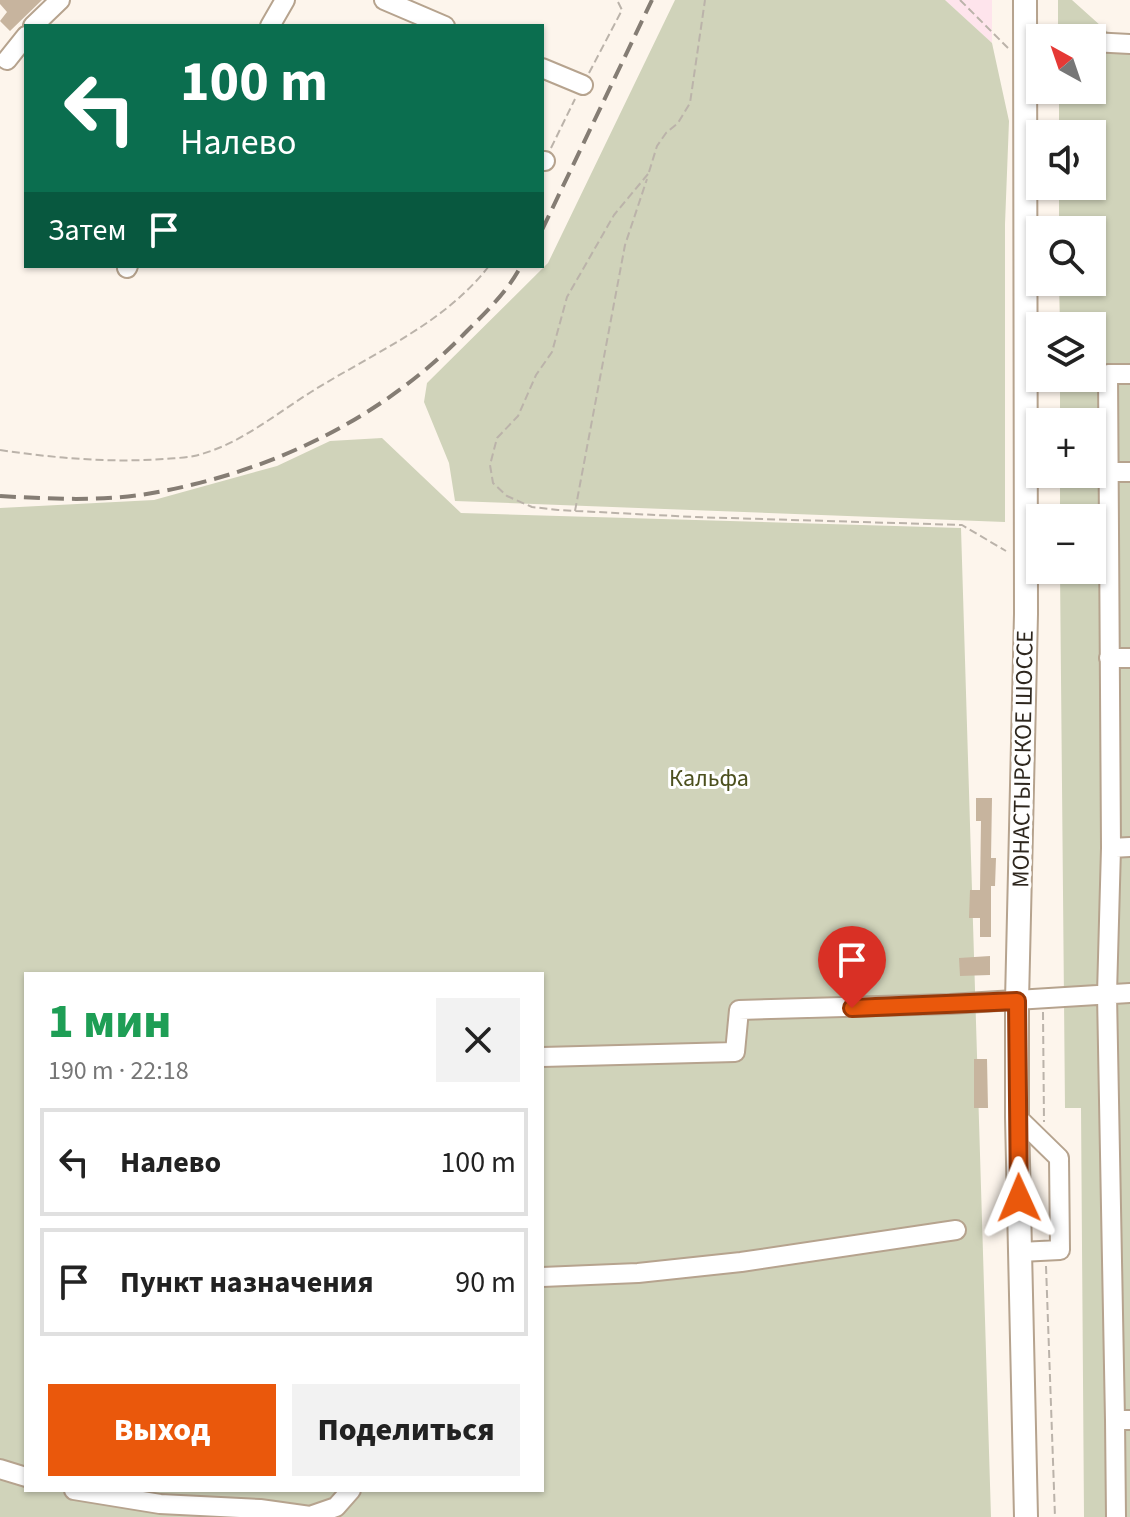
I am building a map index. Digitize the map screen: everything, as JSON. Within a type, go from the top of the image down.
[{"type":"main road","name":"МОНАСТЫРСКОЕ ШОССЕ","points":[[1025,0],[1030,24]]},
{"type":"main road","name":"МОНАСТЫРСКОЕ ШОССЕ","points":[[1026,62],[1026,562],[1017,1001],[1026,1517]]},
{"type":"street","points":[[35,24],[60,0]]},
{"type":"street","points":[[271,24],[285,0]]},
{"type":"street","points":[[384,0],[440,24]]},
{"type":"street","points":[[7,60],[24,39]]},
{"type":"street","points":[[1106,43],[1130,44]]},
{"type":"street","points":[[544,69],[583,85]]},
{"type":"street","points":[[1116,1517],[1123,1420],[1121,1227],[1107,994],[1111,848],[1108,374],[1130,374]]},
{"type":"street","points":[[1108,472],[1130,472]]},
{"type":"street","points":[[1109,658],[1130,658]]},
{"type":"street","points":[[1111,848],[1130,847]]},
{"type":"street","points":[[544,1057],[735,1052],[739,1010],[1017,1001],[1130,993]]},
{"type":"street","points":[[1017,1117],[1059,1158],[1060,1250],[1020,1252]]},
{"type":"street","points":[[544,1277],[638,1273],[741,1262],[956,1230]]},
{"type":"street","points":[[0,1469],[24,1476]]},
{"type":"street","points":[[86,1492],[160,1504],[260,1509],[310,1516],[336,1507],[350,1492]]},
{"type":"path","points":[[575,511],[625,245],[657,146],[678,123],[690,103],[705,0]]},
{"type":"path","points":[[960,0],[1025,66]]},
{"type":"path","points":[[648,174],[614,215],[567,297],[552,352],[526,393],[518,416],[497,438],[490,465],[493,483],[507,496],[532,507],[575,511],[962,525],[1026,562]]},
{"type":"path","points":[[0,450],[133,461],[194,456],[237,440],[314,390],[397,344],[450,305],[487,268]]},
{"type":"path","points":[[1043,1010],[1044,1143]]},
{"type":"path","points":[[1045,1251],[1055,1517]]},
{"type":"shaded area","points":[[945,0],[992,0],[992,43]]},
{"type":"green space","points":[[675,0],[945,0],[992,43],[1009,121],[1005,224],[1005,522],[455,501],[449,463],[424,402],[427,383],[548,263]]},
{"type":"green space","points":[[1058,0],[1072,0],[1099,24],[1058,24]]},
{"type":"green space","points":[[1106,30],[1130,52],[1130,1517],[1084,1517],[1081,1108],[1065,1108],[1060,584],[1106,584],[1106,504],[1060,504],[1060,488],[1106,488],[1106,408],[1060,408],[1060,392],[1106,392],[1106,312],[1060,312],[1059,296],[1106,296],[1106,216],[1059,216],[1059,200],[1106,200],[1106,120],[1059,120],[1059,104],[1106,104]]},
{"type":"green space","name":"Кальфа","points":[[382,438],[461,513],[961,528],[991,1517],[0,1517],[0,508],[154,500],[277,466],[330,441]]},
{"type":"building","points":[[0,0],[42,0],[10,31],[0,21],[7,12]]},
{"type":"building","points":[[976,798],[992,798],[991,858],[996,858],[995,886],[991,886],[991,937],[980,937],[980,918],[969,918],[970,890],[980,890],[981,821],[976,821]]},
{"type":"building","points":[[990,956],[990,975],[960,976],[959,958]]},
{"type":"building","points":[[974,1059],[987,1059],[988,1108],[974,1108]]},
{"type":"railway","points":[[544,226],[652,0]]},
{"type":"railway","points":[[0,496],[79,499],[138,495],[202,482],[286,454],[364,414],[435,362],[482,316],[520,268]]},
{"type":"route","points":[[852,1008],[1017,1001],[1019,1198]]}]
